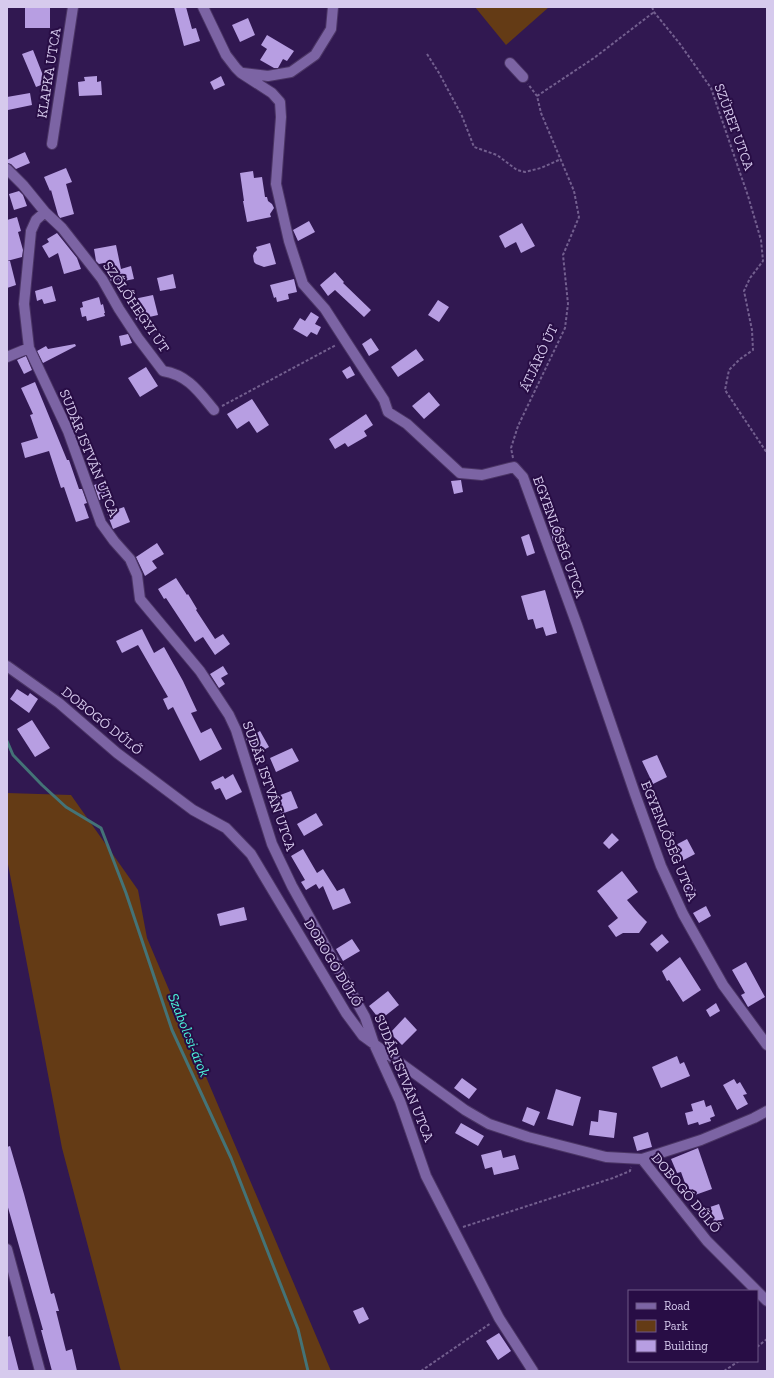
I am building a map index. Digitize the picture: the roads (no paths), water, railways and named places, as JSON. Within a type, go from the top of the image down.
[{"type":"street","name":"KLAPKA UTCA","points":[[52,144],[73,7]]},
{"type":"street","name":"EGYENLŐSÉG UTCA","points":[[204,7],[226,55],[241,73],[272,93],[280,102],[276,184],[289,241],[303,284],[325,309],[384,400],[388,412],[407,424],[460,473],[482,475],[514,467],[523,477],[577,625],[661,866],[683,914],[723,985],[767,1046]]},
{"type":"street","points":[[241,73],[268,76],[291,72],[315,55],[331,29],[333,7]]},
{"type":"street","points":[[510,62],[523,77]]},
{"type":"street","name":"SZŐLŐHEGYI ÚT","points":[[7,169],[23,185],[45,212],[62,228],[102,278],[119,309],[138,338],[163,371],[173,373],[192,384],[214,410]]},
{"type":"street","name":"SUDÁR ISTVÁN UTCA","points":[[45,212],[36,220],[31,232],[24,304],[29,348],[68,431],[100,523],[130,559],[137,575],[140,599],[200,671],[229,715],[236,730],[272,844],[292,886],[365,1017],[374,1044],[400,1101],[426,1176],[499,1318],[533,1371]]},
{"type":"street","points":[[7,356],[29,348]]},
{"type":"street","name":"DOBOGÓ DŰLŐ","points":[[7,666],[59,703],[123,758],[193,810],[226,828],[251,854],[346,1014],[363,1036],[465,1110],[489,1124],[528,1137],[606,1157],[639,1159],[707,1241],[756,1290]]},
{"type":"street","points":[[639,1159],[701,1140],[767,1111]]},
{"type":"street","points":[[7,1249],[40,1371]]},
{"type":"street","name":"DOBOGÓ DŰLŐ","points":[[758,1292],[767,1301]]},
{"type":"waterway","name":"Szabolcsi-árok","points":[[7,741],[13,755],[42,785],[66,807],[101,828],[126,893],[172,1030],[231,1158],[298,1329],[308,1371]]}]
